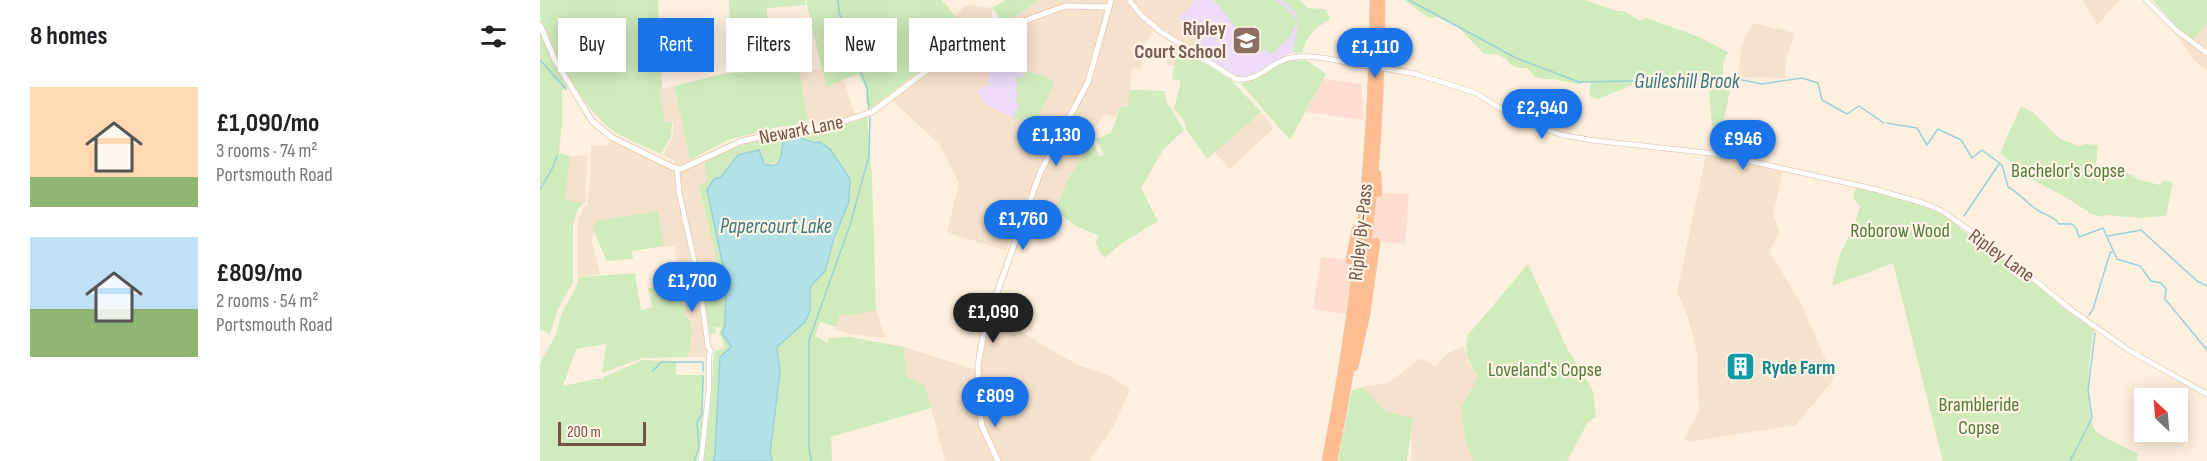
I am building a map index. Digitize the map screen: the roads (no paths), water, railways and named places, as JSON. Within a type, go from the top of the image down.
[{"type":"highway","name":"Ripley By-Pass","points":[[1333,461],[1334,433],[1356,270],[1368,152],[1374,0]]},
{"type":"highway","name":"Ripley By-Pass","points":[[1326,461],[1334,433],[1363,270],[1378,103],[1381,0]]},
{"type":"highway","points":[[1378,103],[1378,193]]},
{"type":"highway","points":[[1350,260],[1368,152]]},
{"type":"highway","points":[[1334,433],[1366,314],[1376,242]]},
{"type":"highway","points":[[1334,433],[1344,314]]},
{"type":"main road","name":"Newark Lane","points":[[677,168],[686,167],[752,138],[824,128],[866,115],[886,103],[920,75],[989,34],[1065,6],[1110,3]]},
{"type":"main road","points":[[998,461],[985,434],[979,408],[978,363],[985,326],[1040,173],[1089,78],[1110,3]]},
{"type":"main road","points":[[540,25],[555,60],[592,121],[611,137],[677,168]]},
{"type":"street","name":"Ripley Lane","points":[[1129,0],[1142,16],[1161,32],[1236,79],[1250,79],[1281,61],[1295,57],[1393,70],[1428,77],[1476,93],[1503,110],[1562,135],[1704,152],[1874,189],[1940,210],[2012,261],[2076,314],[2130,351],[2207,394]]},
{"type":"street","points":[[2146,0],[2176,30],[2207,53]]},
{"type":"street","points":[[677,168],[679,192],[700,287],[708,346],[711,351],[701,461]]},
{"type":"water","name":"Papercourt Lake","points":[[789,138],[820,142],[830,149],[850,179],[849,201],[834,239],[825,271],[810,287],[810,311],[805,322],[777,347],[780,372],[770,453],[772,461],[713,461],[720,357],[731,347],[722,333],[725,325],[726,280],[707,190],[714,179],[721,177],[738,155],[759,150],[764,164],[775,165],[780,160],[783,142]]},
{"type":"waterway","points":[[838,0],[839,12],[867,88],[869,110]]},
{"type":"waterway","name":"Guileshill Brook","points":[[1409,0],[1516,58],[1579,82],[1738,79],[1762,84],[1802,78],[1818,83],[1822,100],[1847,114],[1859,106],[1884,123]]},
{"type":"waterway","points":[[540,60],[566,89]]},
{"type":"waterway","points":[[811,461],[809,340],[850,225],[869,156],[870,115]]},
{"type":"waterway","name":"Guileshill Brook","points":[[1887,123],[1917,128],[1927,145],[1938,129],[1961,140],[1972,158],[1982,150],[2002,165],[2008,187],[2059,224],[2072,224],[2079,237],[2103,228],[2117,259],[2140,266],[2151,281],[2161,283],[2166,289],[2165,299],[2207,350]]},
{"type":"waterway","points":[[540,190],[557,156]]},
{"type":"waterway","points":[[1964,216],[1999,164]]},
{"type":"waterway","points":[[2108,236],[2141,230],[2197,281],[2207,286]]},
{"type":"waterway","points":[[2089,315],[2112,252]]},
{"type":"waterway","points":[[2070,461],[2092,418],[2088,390],[2095,333]]},
{"type":"waterway","points":[[653,371],[661,362],[703,362],[703,371]]},
{"type":"waterway","points":[[694,461],[699,448],[697,422],[702,414],[703,376]]},
{"type":"place","name":"Ripley Court School","points":[[1247,40]]},
{"type":"place","name":"Ryde Farm","points":[[1741,367]]},
{"type":"park label","name":"Bachelor's Copse","points":[[2068,170]]},
{"type":"park label","name":"Roborow Wood","points":[[1900,230]]},
{"type":"park label","name":"Loveland's Copse","points":[[1545,369]]},
{"type":"park label","name":"Brambleride Copse","points":[[1979,416]]}]
